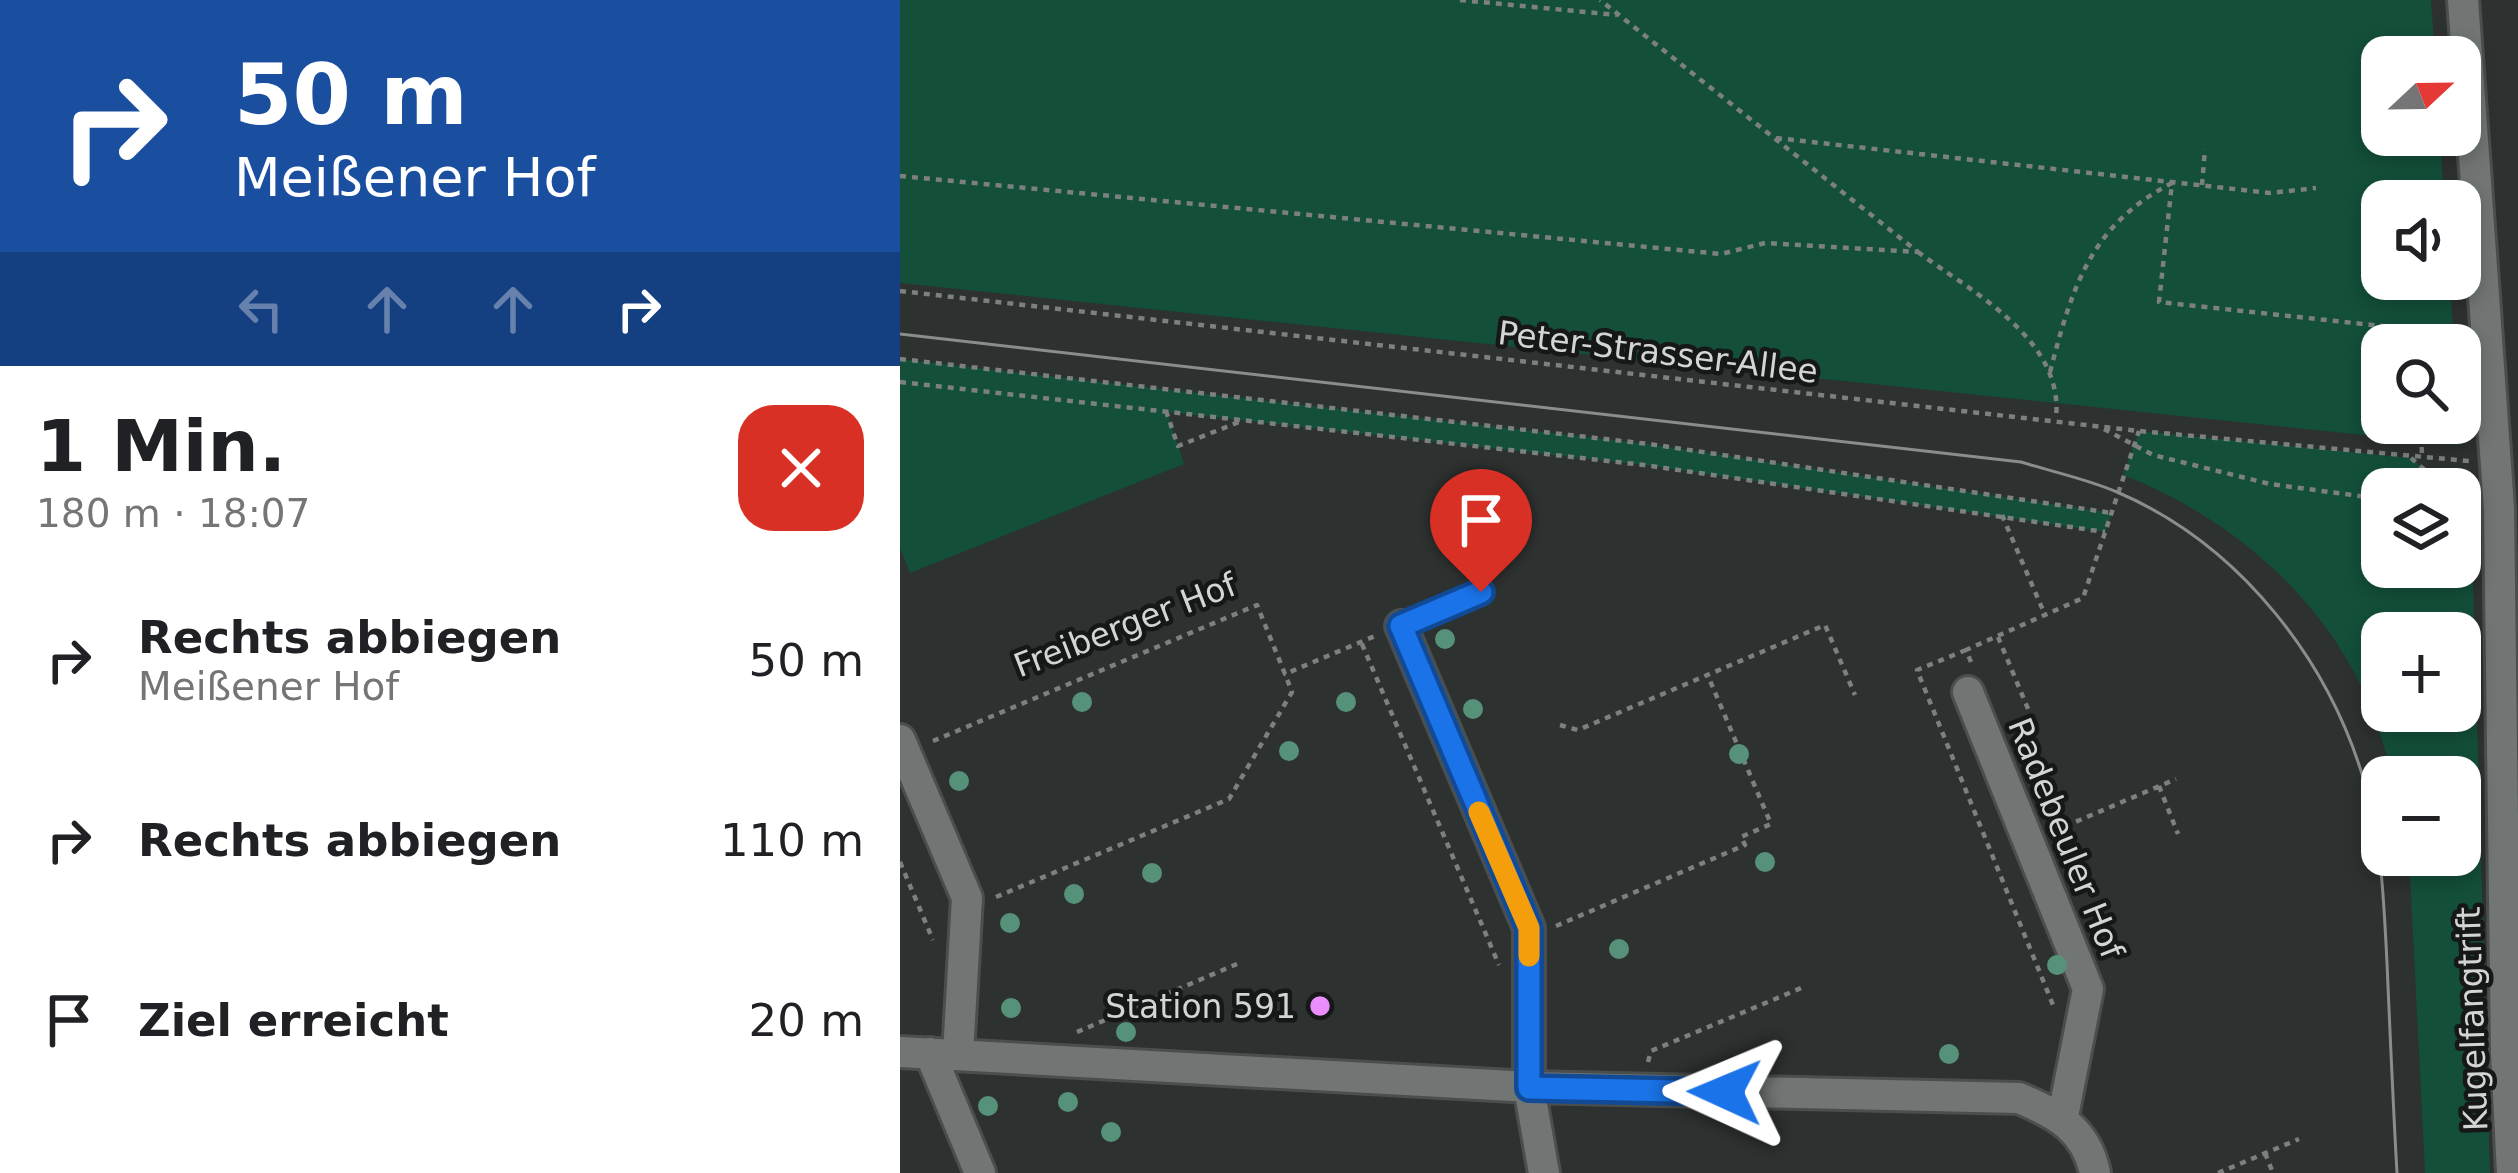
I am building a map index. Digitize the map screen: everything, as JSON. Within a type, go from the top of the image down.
[{"type":"street","name":"Kugelfangtrift","points":[[2463,0],[2497,463],[2512,1173]]},
{"type":"street","points":[[1401,626],[1529,928],[1529,1088],[1544,1173]]},
{"type":"street","name":"Radebeuler Hof","points":[[1968,692],[2088,989],[2063,1116]]},
{"type":"street","points":[[903,746],[967,898],[929,1053],[980,1173]]},
{"type":"street","points":[[929,1053],[1529,1088],[2019,1099],[2063,1116],[2091,1151],[2095,1173]]},
{"type":"lane","points":[[1401,626],[1481,592]]},
{"type":"path","points":[[1460,0],[1617,15]]},
{"type":"path","points":[[1600,0],[2005,316],[2035,346],[2050,373],[2058,395],[2056,421]]},
{"type":"path","points":[[1776,138],[2270,193],[2316,188]]},
{"type":"path","points":[[2202,186],[2205,148]]},
{"type":"path","points":[[900,176],[1721,254],[1766,243],[1918,252]]},
{"type":"path","points":[[2172,183],[2159,302],[2363,324]]},
{"type":"path","points":[[2050,373],[2085,266],[2136,201],[2172,183]]},
{"type":"path","name":"Peter-Strasser-Allee","points":[[900,290],[2140,431],[2497,463]]},
{"type":"path","points":[[900,359],[1649,444],[2112,513]]},
{"type":"path","points":[[900,382],[1644,465],[2105,532]]},
{"type":"path","points":[[1166,411],[1178,446],[1244,420]]},
{"type":"path","points":[[2097,426],[2153,454],[2270,484],[2361,496]]},
{"type":"path","points":[[2075,1057],[1917,670],[2083,598],[2140,431]]},
{"type":"path","points":[[2422,444],[2422,458]]},
{"type":"path","points":[[2411,458],[2423,468]]},
{"type":"path","points":[[2002,515],[2045,616]]},
{"type":"path","name":"Freiberger Hof","points":[[903,746],[1257,605],[1285,674]]},
{"type":"path","points":[[966,910],[1229,799],[1292,692],[1285,674],[1401,626]]},
{"type":"path","points":[[1560,724],[1579,730],[1826,626],[1855,695]]},
{"type":"path","points":[[1361,642],[1501,971]]},
{"type":"path","name":"Radebeuler Hof","points":[[1966,650],[1981,687],[1968,692]]},
{"type":"path","points":[[1529,937],[1745,845],[1742,837],[1771,824],[1708,676]]},
{"type":"path","points":[[2028,842],[2176,779]]},
{"type":"path","points":[[2159,786],[2178,834]]},
{"type":"path","points":[[900,862],[935,945]]},
{"type":"path","points":[[1071,1061],[1077,1032],[1237,964]]},
{"type":"path","points":[[1640,1090],[1651,1051],[1806,986]]},
{"type":"path","points":[[2218,1173],[2299,1139]]},
{"type":"path","points":[[2265,1153],[2272,1173]]},
{"type":"green space","points":[[900,0],[2431,0],[2434,36],[2361,36],[2361,156],[2441,156],[2443,180],[2361,180],[2361,300],[2451,300],[2453,324],[2361,324],[2361,435],[900,283]]},
{"type":"green space","points":[[900,359],[1649,444],[2112,513],[2105,532],[1644,465],[1167,412],[1184,464],[910,573],[900,548]]},
{"type":"green space","points":[[2139,431],[2411,458],[2423,468],[2361,468],[2361,588],[2473,588],[2474,612],[2361,612],[2361,688],[2328,630],[2270,565],[2200,513],[2123,475]]},
{"type":"green space","points":[[2378,732],[2477,732],[2478,756],[2386,756]]},
{"type":"green space","points":[[2481,859],[2490,1173],[2425,1173],[2410,876],[2481,876]]},
{"type":"tram line","points":[[900,334],[2021,462],[2106,487],[2162,515],[2203,543],[2275,613],[2331,698],[2351,744],[2372,812],[2382,876],[2397,1173]]},
{"type":"slow traffic","points":[[1479,812],[1529,928],[1529,956]]},
{"type":"place","name":"Station 591","points":[[1320,1006]]},
{"type":"route","points":[[1481,592],[1401,626],[1529,928],[1529,1088],[1725,1092]]}]
